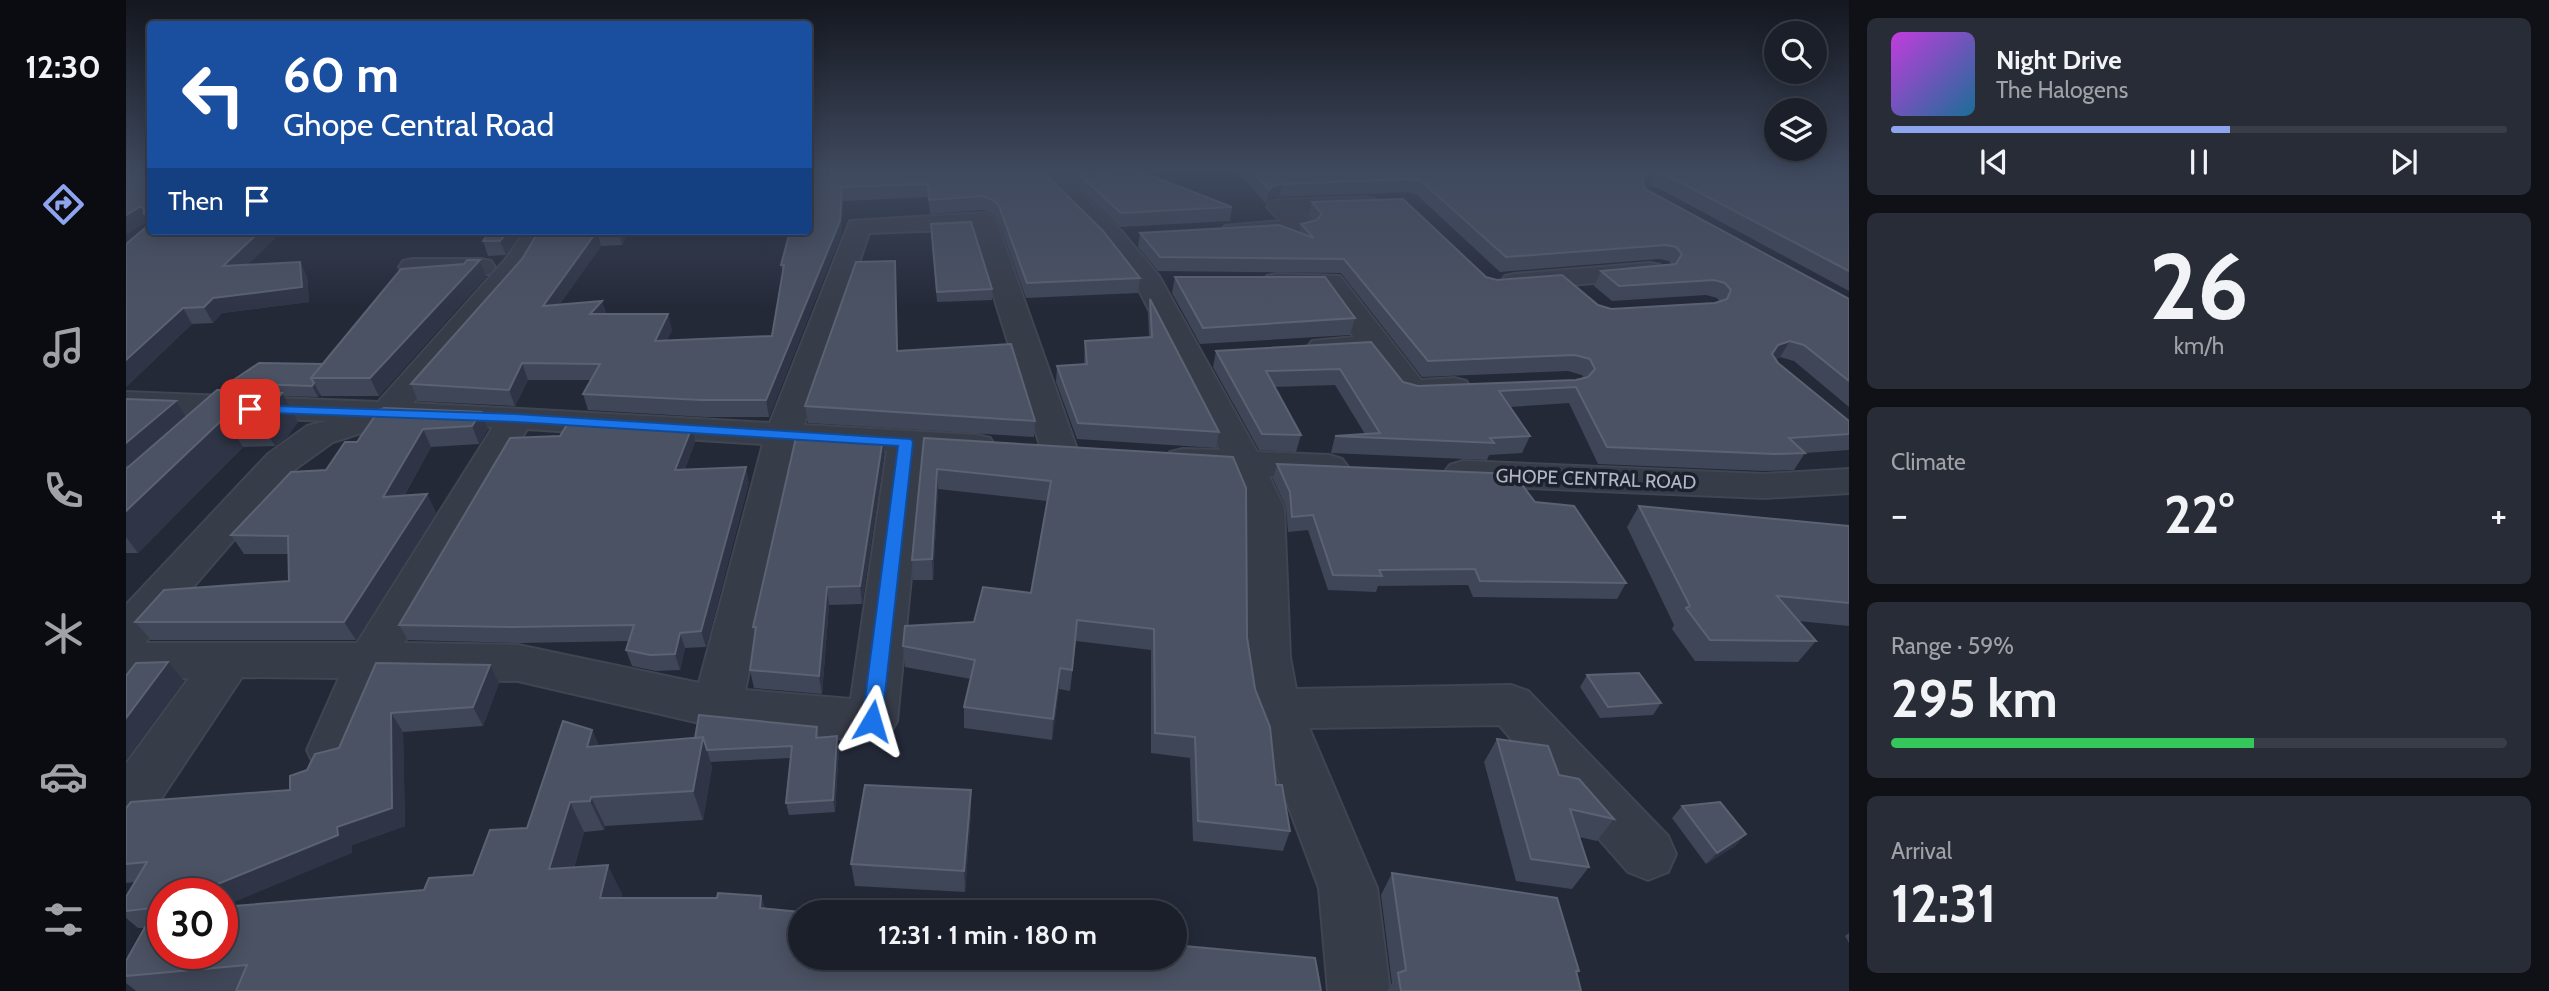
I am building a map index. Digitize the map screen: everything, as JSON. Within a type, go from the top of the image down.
[{"type":"street","points":[[1099,215],[1127,237],[1163,282],[1201,356],[1264,508],[1268,657],[1276,709],[1348,888],[1359,991]]},
{"type":"street","points":[[1209,233],[1304,228],[1289,215]]},
{"type":"street","points":[[126,402],[516,418],[783,434],[1073,453],[983,221],[859,226],[783,434],[718,707]]},
{"type":"street","points":[[126,634],[281,462],[320,434],[386,414],[515,266],[532,241]]},
{"type":"street","points":[[413,267],[515,266]]},
{"type":"street","points":[[1492,284],[1658,270]]},
{"type":"street","points":[[1563,278],[1594,304]]},
{"type":"street","points":[[1246,282],[1330,282],[1412,390],[1490,387]]},
{"type":"street","points":[[1296,350],[1376,345]]},
{"type":"street","points":[[194,434],[223,408]]},
{"type":"street","points":[[332,750],[371,660],[516,418]]},
{"type":"street","points":[[126,661],[229,659],[518,663],[718,707],[872,721],[906,442]]},
{"type":"street","points":[[1152,458],[1368,469]]},
{"type":"street","name":"GHOPE CENTRAL ROAD","points":[[1436,472],[1764,486],[1849,481]]},
{"type":"street","points":[[126,806],[229,659]]},
{"type":"street","points":[[1276,709],[1511,705],[1648,854]]},
{"type":"building","points":[[812,215],[840,215],[766,400],[701,400],[583,394],[600,364],[522,363],[509,390],[411,384],[522,259],[537,235],[594,235],[543,306],[602,301],[590,314],[668,314],[655,341],[772,336],[784,265],[781,265],[789,235],[812,235]]},
{"type":"building","points":[[1002,215],[1087,215],[1140,278],[1027,283]]},
{"type":"building","points":[[1321,215],[1420,215],[1486,277],[1497,280],[1562,275],[1598,305],[1611,309],[1715,303],[1727,299],[1731,290],[1725,283],[1714,280],[1619,286],[1601,271],[1676,264],[1682,254],[1676,247],[1666,245],[1506,257],[1459,215],[1694,215],[1849,299],[1849,381],[1804,345],[1790,341],[1778,345],[1772,354],[1778,363],[1849,421],[1849,434],[1789,438],[1805,453],[1607,447],[1576,387],[1499,391],[1530,436],[1490,438],[1494,443],[1335,436],[1380,433],[1340,369],[1266,371],[1301,435],[1262,434],[1216,351],[1371,342],[1403,382],[1418,386],[1576,380],[1588,377],[1595,369],[1590,359],[1575,355],[1428,361],[1344,259],[1160,257],[1140,233],[1279,225],[1314,238],[1301,224],[1317,220]]},
{"type":"building","points":[[1743,215],[1849,215],[1849,271]]},
{"type":"building","points":[[971,222],[992,289],[937,292],[931,224]]},
{"type":"building","points":[[147,226],[147,235],[256,235],[223,266],[300,262],[302,287],[213,298],[204,307],[183,308],[126,360],[126,244]]},
{"type":"building","points":[[487,235],[505,235],[500,241],[483,241]]},
{"type":"building","points":[[467,260],[480,260],[370,378],[311,378],[401,269],[464,264]]},
{"type":"building","points":[[895,261],[897,351],[1011,344],[1035,421],[805,406],[856,262]]},
{"type":"building","points":[[1175,277],[1325,277],[1355,318],[1203,328]]},
{"type":"building","points":[[1150,299],[1219,432],[1078,423],[1057,366],[1087,364],[1085,341],[1152,337]]},
{"type":"building","points":[[259,363],[323,364],[311,378],[314,383],[312,386],[229,383]]},
{"type":"building","points":[[217,390],[282,393],[270,408],[257,416],[224,418],[126,511],[126,469]]},
{"type":"building","points":[[126,399],[176,401],[126,443]]},
{"type":"building","points":[[379,410],[481,412],[472,426],[423,429],[383,497],[427,494],[344,622],[135,622],[164,590],[289,581],[288,536],[231,535],[291,472],[326,470],[345,442],[357,442]]},
{"type":"building","points":[[570,420],[692,427],[675,470],[746,467],[701,631],[680,633],[675,654],[650,655],[626,650],[634,625],[399,625],[510,438],[560,436]]},
{"type":"building","points":[[797,433],[883,438],[860,586],[827,587],[819,676],[750,670],[756,627],[753,627]]},
{"type":"building","points":[[924,438],[1233,457],[1246,488],[1247,637],[1255,689],[1270,727],[1276,785],[1282,785],[1290,831],[1198,821],[1195,737],[1155,733],[1154,629],[1077,620],[1072,670],[1060,668],[1053,719],[964,707],[975,660],[903,646],[905,626],[974,622],[983,587],[1031,593],[1051,481],[937,469],[932,559],[912,560]]},
{"type":"building","points":[[1277,464],[1514,474],[1535,502],[1574,506],[1626,583],[1480,581],[1475,569],[1379,570],[1382,576],[1333,575],[1313,515],[1292,517],[1290,492]]},
{"type":"building","points":[[1639,506],[1849,526],[1849,603],[1777,596],[1816,641],[1710,640],[1686,608],[1690,606]]},
{"type":"building","points":[[168,662],[126,718],[126,676],[136,663]]},
{"type":"building","points":[[376,663],[490,665],[473,707],[391,713],[392,808],[337,827],[338,835],[232,878],[147,878],[147,909],[126,911],[126,897],[147,862],[126,864],[126,808],[131,802],[290,790],[290,776],[307,770],[315,754],[339,748]]},
{"type":"building","points":[[1639,673],[1661,703],[1608,707],[1587,675]]},
{"type":"building","points":[[699,715],[817,727],[816,738],[837,736],[833,800],[786,803],[792,746],[707,750],[703,737],[695,738]]},
{"type":"building","points":[[563,721],[592,730],[587,747],[703,737],[693,791],[591,797],[590,801],[570,802],[549,869],[608,865],[600,898],[717,898],[718,893],[761,896],[760,908],[788,911],[788,970],[1187,970],[1187,946],[1315,958],[1321,991],[236,991],[247,965],[238,966],[238,906],[424,890],[429,878],[473,875],[490,830],[527,828]]},
{"type":"building","points":[[1497,739],[1548,746],[1559,775],[1579,779],[1614,819],[1570,809],[1589,867],[1531,859]]},
{"type":"building","points":[[865,785],[971,790],[964,871],[851,864]]},
{"type":"building","points":[[1720,802],[1746,834],[1717,853],[1682,806]]},
{"type":"building","points":[[1392,873],[1557,898],[1579,971],[1576,971],[1581,991],[1401,991],[1398,973],[1406,970]]},
{"type":"building","points":[[147,924],[147,969],[203,969],[126,976],[126,961]]},
{"type":"route","points":[[250,409],[516,418],[906,442],[872,721]]}]
